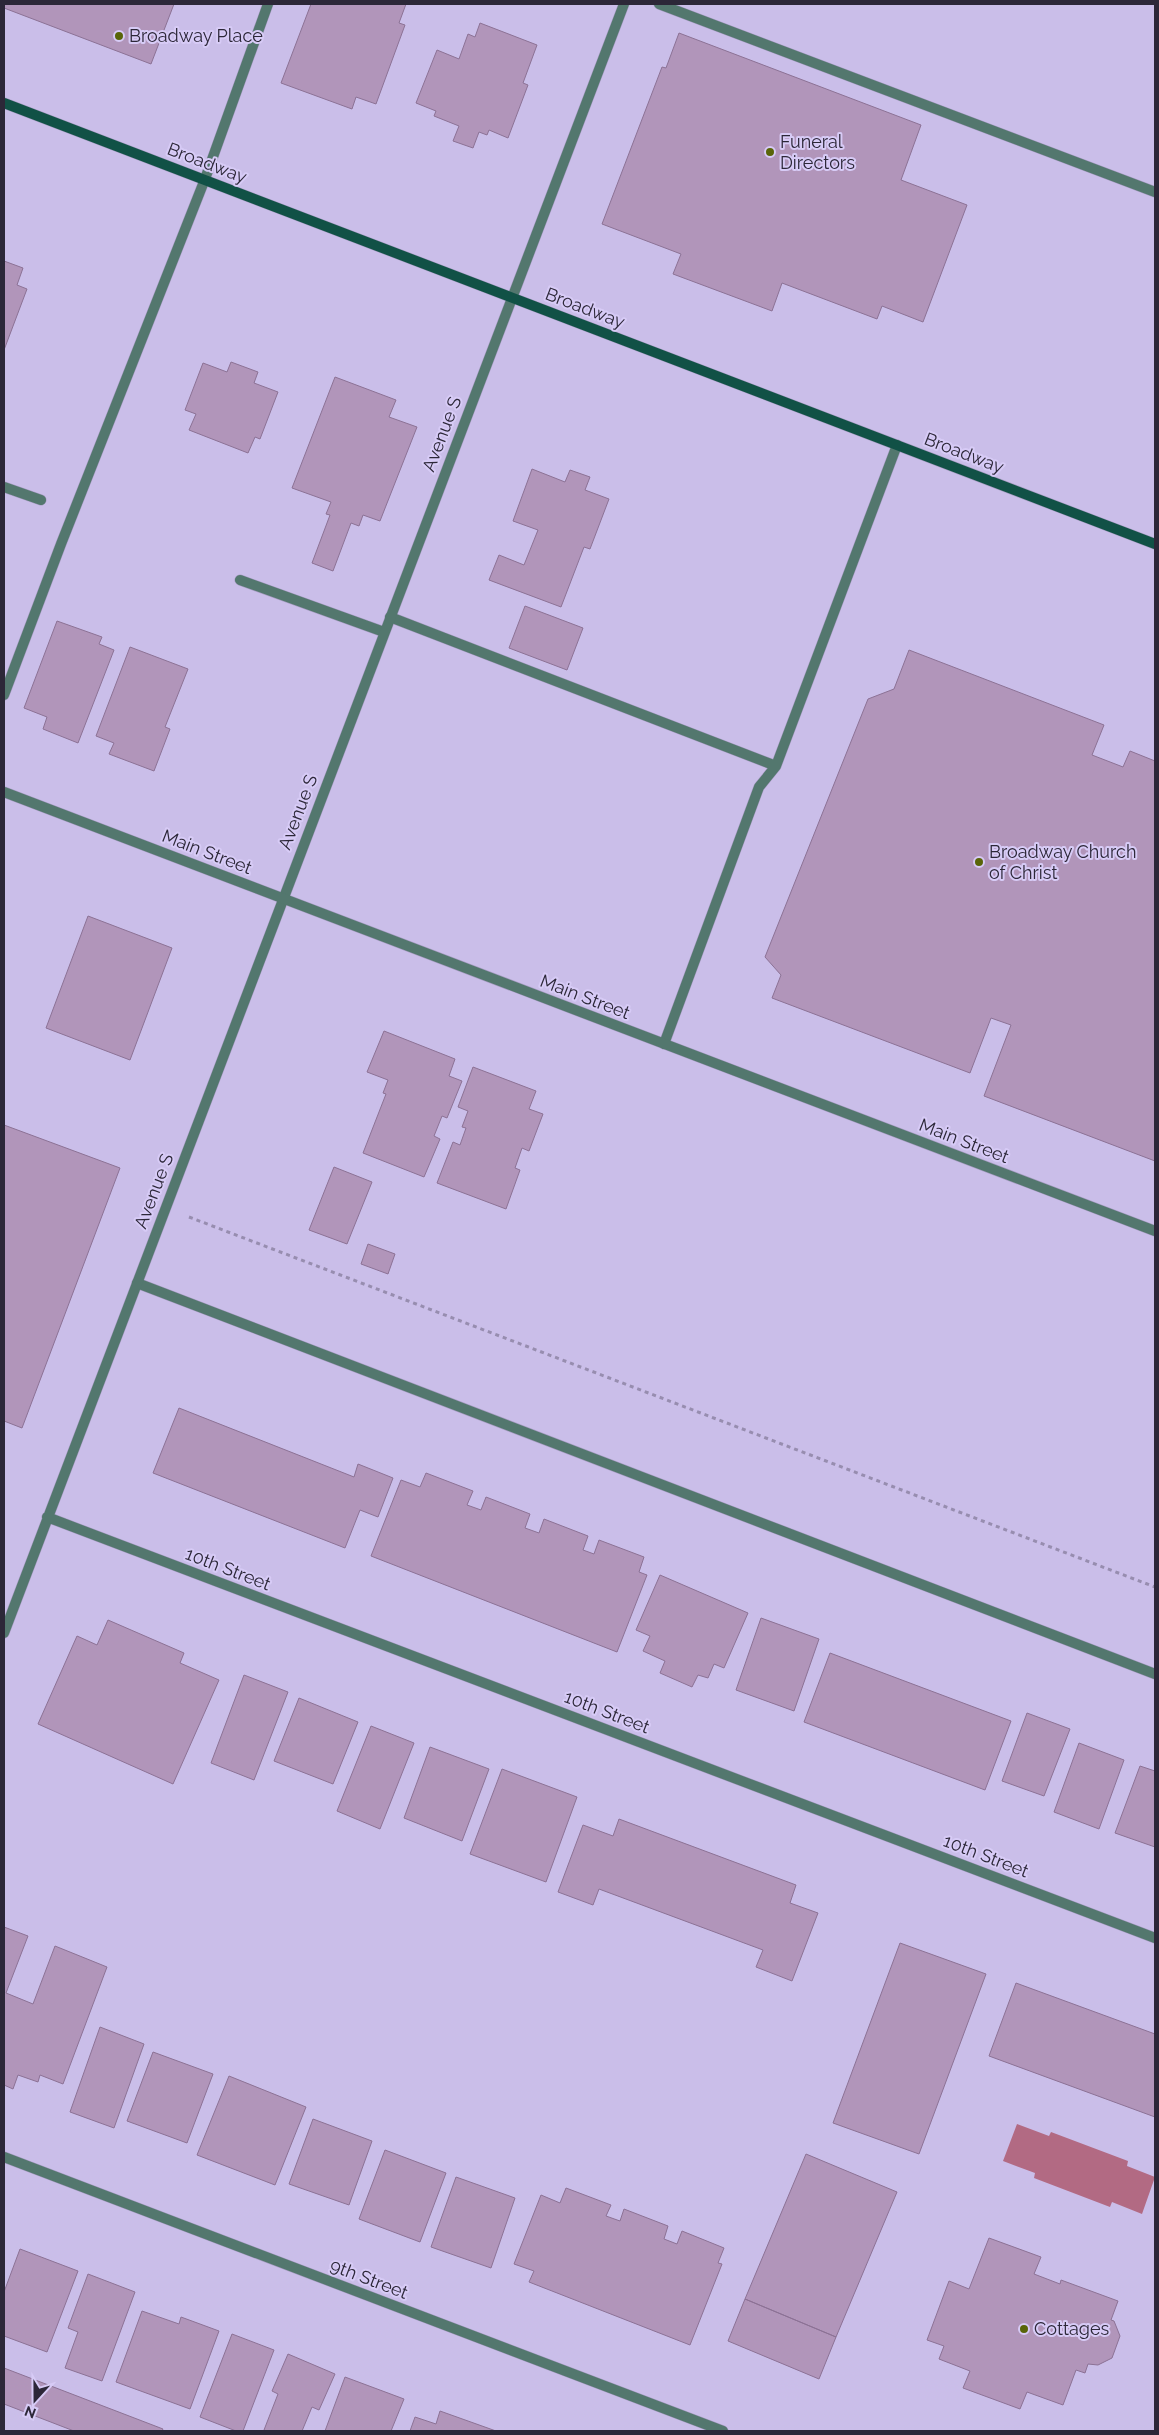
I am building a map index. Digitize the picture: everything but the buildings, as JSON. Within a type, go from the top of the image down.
[{"type":"main road","name":"Broadway","points":[[4,104],[206,179],[1155,544]]},
{"type":"street","points":[[4,695],[75,507],[206,179],[268,4]]},
{"type":"street","name":"Avenue S","points":[[4,1633],[282,898],[624,4]]},
{"type":"street","points":[[659,4],[1155,192]]},
{"type":"street","points":[[664,1044],[759,787],[776,766],[897,445]]},
{"type":"street","points":[[4,487],[42,500]]},
{"type":"street","points":[[240,580],[384,632]]},
{"type":"street","points":[[390,617],[776,766]]},
{"type":"street","name":"Main Street","points":[[4,792],[1155,1231]]},
{"type":"street","points":[[137,1283],[1155,1674]]},
{"type":"street","name":"10th Street","points":[[47,1517],[1155,1938]]},
{"type":"street","name":"9th Street","points":[[4,2157],[723,2431]]},
{"type":"path","points":[[165,1208],[1155,1587]]},
{"type":"shaded area","points":[[1017,2124],[1049,2136],[1051,2132],[1128,2161],[1127,2166],[1155,2177],[1142,2214],[1112,2202],[1110,2207],[1034,2178],[1035,2173],[1003,2161]]},
{"type":"place","name":"Broadway Place","points":[[119,36]]},
{"type":"place","name":"Funeral Directors","points":[[770,152]]},
{"type":"place","name":"Broadway Church of Christ","points":[[979,862]]},
{"type":"place","name":"Cottages","points":[[1024,2329]]}]
